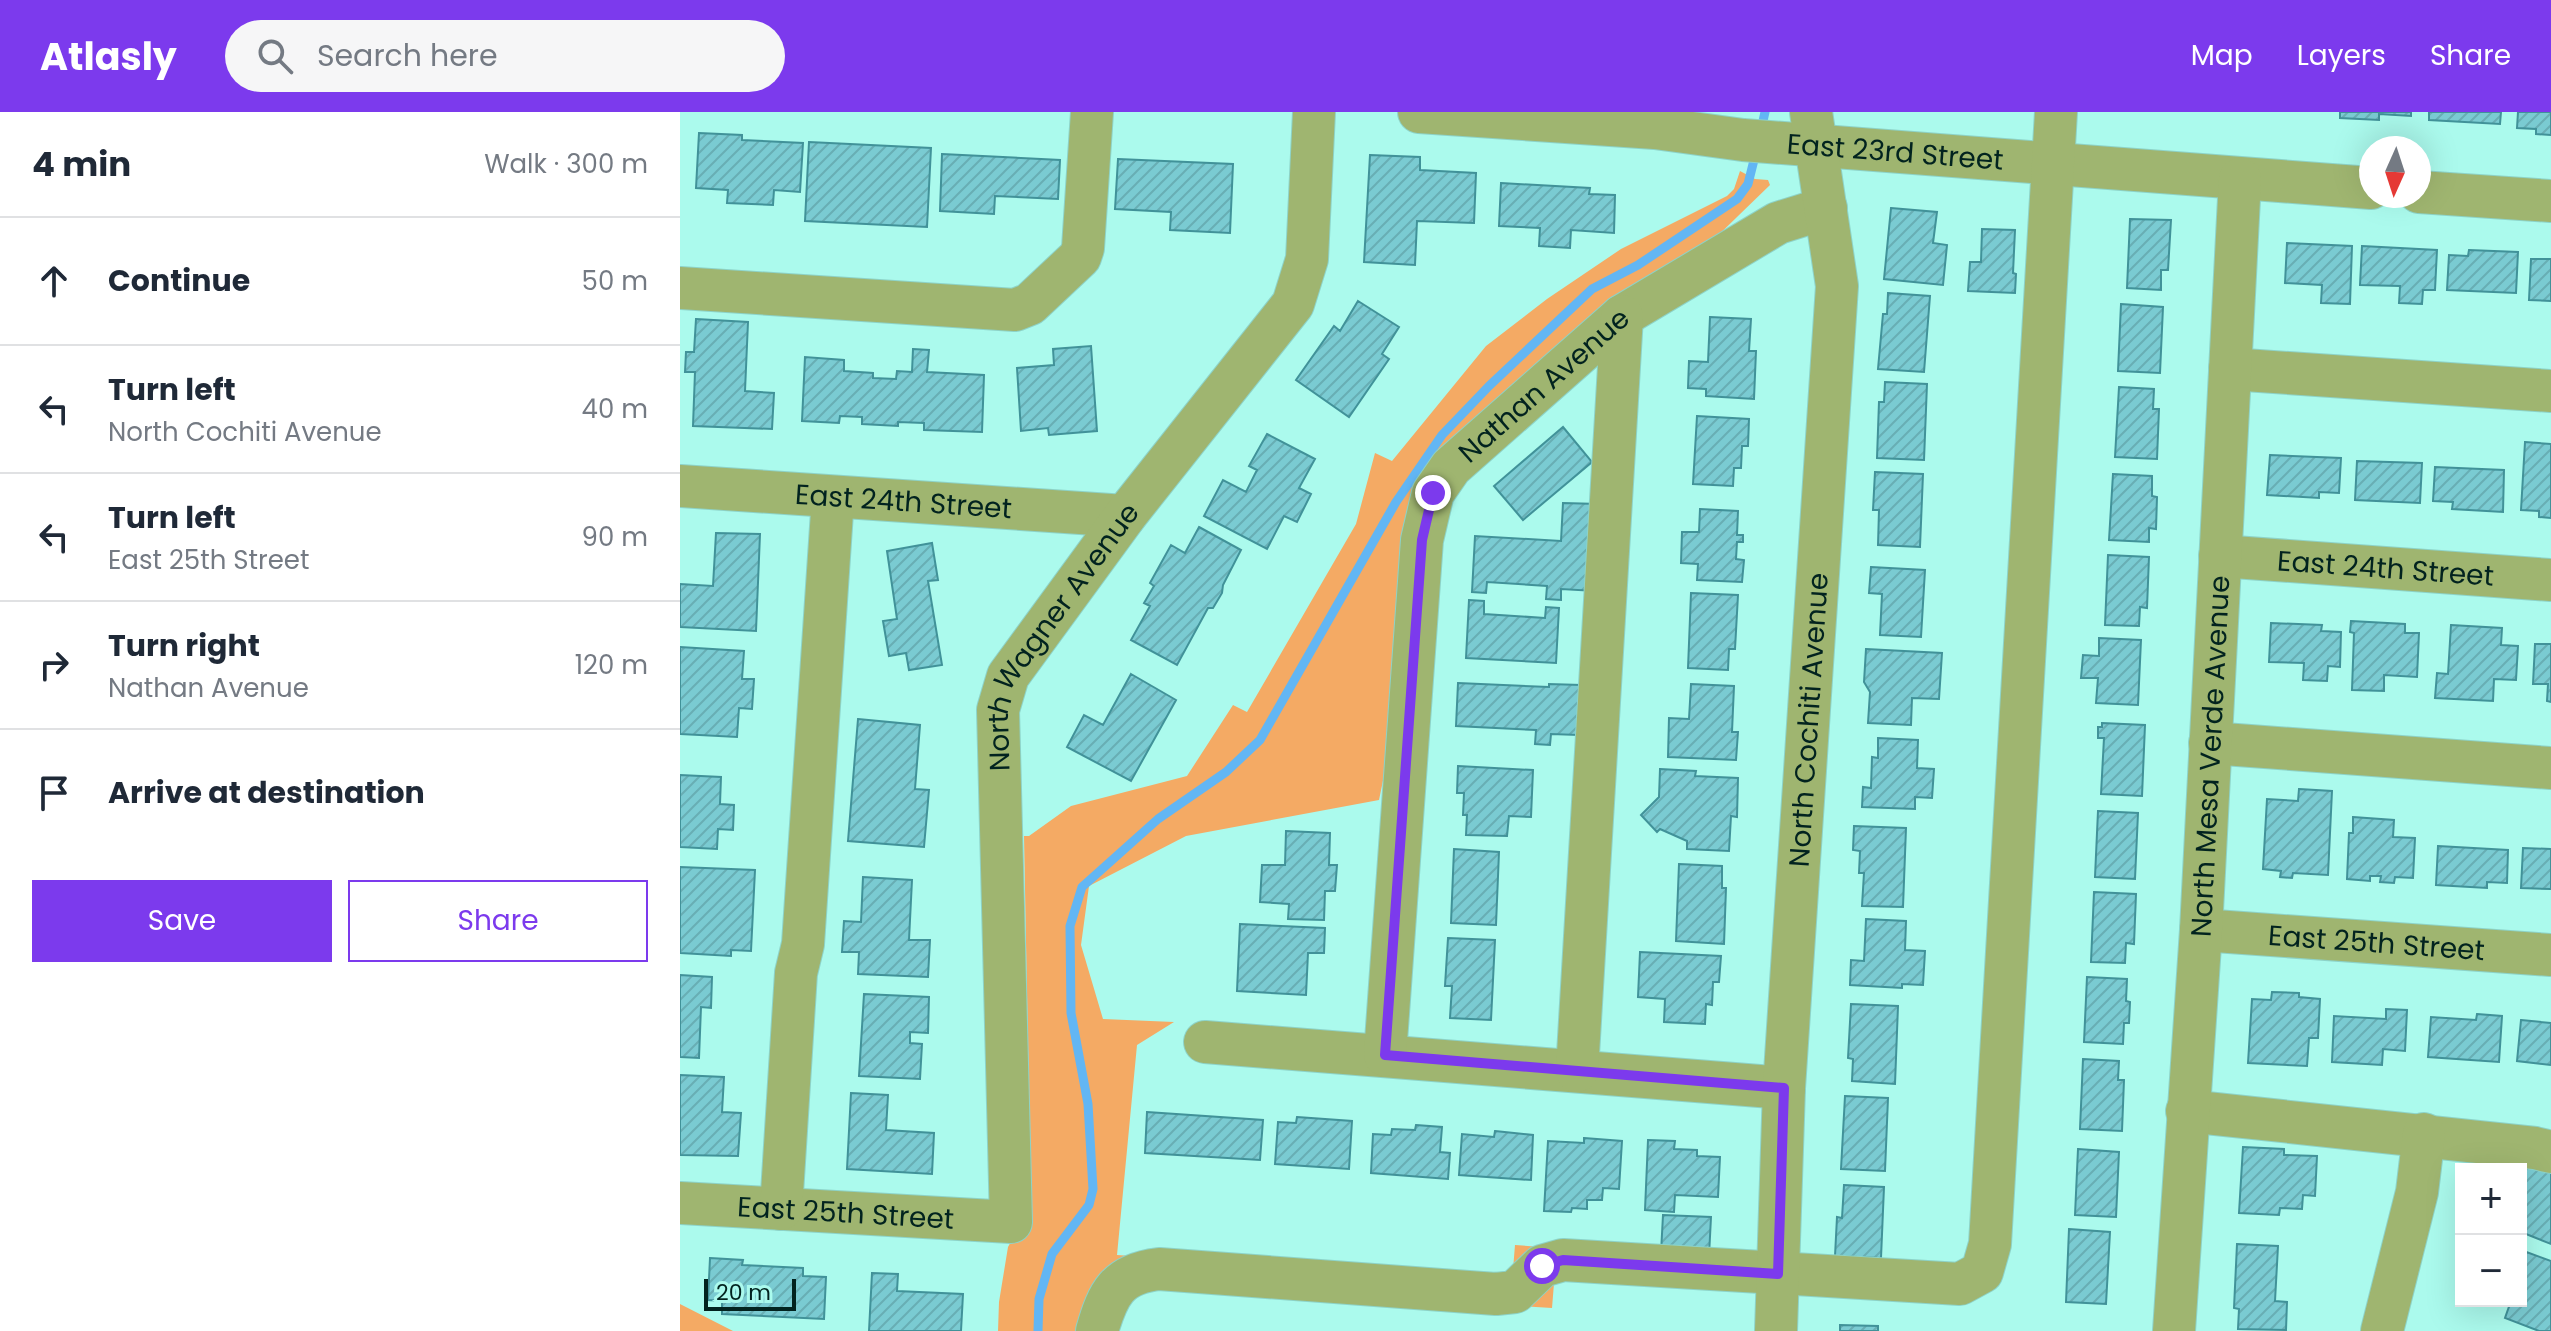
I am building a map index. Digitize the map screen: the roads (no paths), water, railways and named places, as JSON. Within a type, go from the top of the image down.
[{"type":"street","points":[[680,288],[1015,310],[1030,304],[1080,257],[1083,248],[1092,112]]},
{"type":"street","name":"North Wagner Avenue","points":[[1011,1222],[998,710],[1008,676],[1125,516],[1293,304],[1307,259],[1314,112]]},
{"type":"street","name":"East 23rd Street","points":[[1419,112],[1655,128],[1743,140],[1814,128],[2052,163],[2359,187]]},
{"type":"street","points":[[1097,1331],[1111,1292],[1122,1281],[1143,1271],[1159,1269],[1496,1294],[1515,1292],[1542,1266],[1563,1260],[1960,1284],[1982,1272],[1990,1244],[2056,112]]},
{"type":"street","name":"North Cochiti Avenue","points":[[1776,1331],[1784,1088],[1837,286],[1814,128]]},
{"type":"street","name":"North Mesa Verde Avenue","points":[[2174,1331],[2201,930],[2240,179]]},
{"type":"street","points":[[2431,193],[2551,201]]},
{"type":"street","name":"Nathan Avenue","points":[[1385,1055],[1422,540],[1433,493],[1451,467],[1622,316],[1778,223],[1826,208]]},
{"type":"street","points":[[1577,1071],[1622,316]]},
{"type":"street","points":[[2230,369],[2551,391]]},
{"type":"street","name":"East 24th Street","points":[[680,486],[1125,516]]},
{"type":"street","points":[[781,1209],[796,973],[803,944],[833,497]]},
{"type":"street","name":"East 24th Street","points":[[2220,556],[2551,580]]},
{"type":"street","points":[[2210,743],[2551,768]]},
{"type":"street","name":"East 25th Street","points":[[2201,930],[2551,955]]},
{"type":"street","points":[[1205,1042],[1784,1088]]},
{"type":"street","points":[[2187,1111],[2424,1134],[2551,1152]]},
{"type":"street","points":[[2382,1331],[2417,1192],[2424,1134]]},
{"type":"street","name":"East 25th Street","points":[[680,1203],[1011,1222]]},
{"type":"waterway","points":[[1761,130],[1765,112]]},
{"type":"waterway","points":[[1038,1331],[1039,1299],[1052,1254],[1089,1205],[1093,1189],[1088,1104],[1071,1013],[1070,926],[1082,887],[1158,819],[1226,772],[1260,740],[1396,502],[1442,435],[1592,289],[1638,265],[1737,199],[1748,184],[1756,152]]}]
